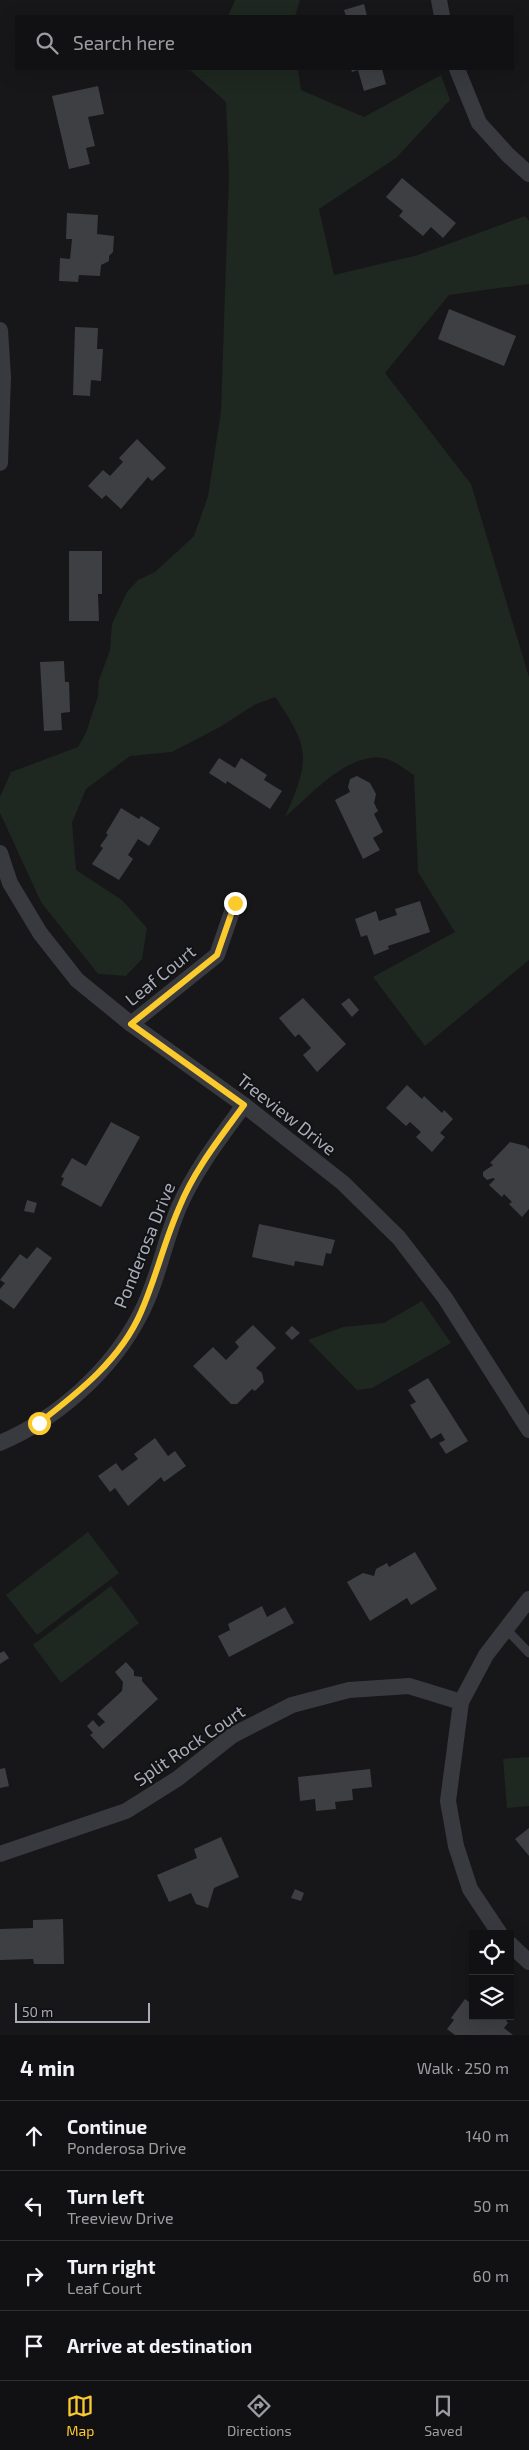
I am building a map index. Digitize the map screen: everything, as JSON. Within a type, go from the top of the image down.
[{"type":"street","points":[[439,0],[442,15]]},
{"type":"street","points":[[457,70],[478,123],[529,174]]},
{"type":"street","points":[[0,330],[3,377],[0,463]]},
{"type":"street","name":"Treeview Drive","points":[[0,853],[10,884],[40,933],[77,980],[131,1024],[244,1105],[343,1182],[399,1238],[445,1298],[529,1430]]},
{"type":"street","name":"Leaf Court","points":[[131,1024],[217,955],[235,903]]},
{"type":"street","name":"Ponderosa Drive","points":[[0,1443],[39,1423],[79,1392],[116,1353],[140,1314],[160,1267],[178,1208],[194,1176],[244,1105]]},
{"type":"street","points":[[497,1930],[470,1889],[456,1846],[448,1801],[461,1702],[486,1655],[529,1599]]},
{"type":"street","name":"Split Rock Court","points":[[0,1854],[126,1811],[177,1779],[233,1735],[292,1705],[349,1690],[409,1686],[461,1702]]},
{"type":"street","points":[[514,1948],[529,1962]]},
{"type":"lane","points":[[506,1629],[529,1653]]},
{"type":"shaded area","points":[[235,0],[300,0],[295,15],[228,15]]},
{"type":"shaded area","points":[[186,70],[298,70],[301,90],[364,117],[441,75],[450,100],[396,158],[319,209],[334,275],[418,255],[525,216],[529,221],[529,284],[449,295],[385,373],[471,484],[529,677],[529,960],[425,1046],[373,977],[455,932],[418,872],[414,775],[394,762],[387,759],[373,758],[345,767],[319,786],[285,817],[299,782],[303,755],[301,743],[295,730],[275,697],[254,705],[220,727],[172,752],[130,756],[86,789],[72,823],[76,870],[122,900],[147,928],[142,959],[126,976],[98,974],[41,902],[0,813],[0,797],[11,772],[78,747],[86,733],[98,696],[99,680],[110,650],[112,624],[127,592],[138,580],[155,572],[194,536],[208,496],[221,411],[229,174],[226,102],[191,71]]},
{"type":"shaded area","points":[[422,1301],[451,1343],[372,1388],[357,1390],[308,1340],[343,1327],[384,1323]]},
{"type":"shaded area","points":[[88,1532],[119,1573],[37,1635],[6,1595]]},
{"type":"shaded area","points":[[111,1586],[139,1623],[61,1683],[33,1645]]},
{"type":"shaded area","points":[[529,1757],[529,1806],[507,1808],[503,1759]]},
{"type":"building","points":[[364,4],[367,15],[346,15],[344,10]]},
{"type":"building","points":[[358,70],[382,70],[386,84],[364,91]]},
{"type":"building","points":[[98,86],[104,114],[88,117],[95,146],[86,148],[90,164],[69,169],[52,96]]},
{"type":"building","points":[[402,178],[456,223],[443,238],[431,227],[423,236],[399,216],[403,211],[386,197]]},
{"type":"building","points":[[67,213],[98,215],[97,234],[114,236],[113,252],[109,256],[109,261],[101,265],[100,276],[79,275],[78,282],[59,281],[60,258],[70,259],[72,239],[66,239]]},
{"type":"building","points":[[449,309],[516,336],[504,366],[438,339]]},
{"type":"building","points":[[75,327],[98,328],[97,349],[103,349],[101,381],[91,380],[90,396],[73,395]]},
{"type":"building","points":[[137,439],[166,468],[152,481],[148,477],[121,509],[106,495],[102,499],[88,486],[103,470],[110,476],[123,462],[119,458]]},
{"type":"building","points":[[69,551],[102,551],[102,594],[98,594],[99,621],[69,621]]},
{"type":"building","points":[[64,661],[65,682],[69,682],[70,712],[61,713],[62,730],[44,731],[40,662]]},
{"type":"building","points":[[219,758],[235,768],[241,758],[267,775],[264,780],[282,791],[270,809],[227,781],[226,784],[209,773]]},
{"type":"building","points":[[357,776],[370,783],[376,794],[374,803],[378,811],[374,814],[383,832],[373,838],[380,850],[363,859],[335,800],[350,792],[348,787],[350,779]]},
{"type":"building","points":[[121,808],[139,819],[141,816],[160,828],[149,846],[138,839],[128,855],[133,859],[119,880],[92,864],[103,848],[100,846],[108,835],[106,833]]},
{"type":"building","points":[[420,901],[430,932],[388,946],[389,949],[374,955],[367,935],[361,937],[355,919],[376,911],[379,921],[397,915],[395,909]]},
{"type":"building","points":[[303,998],[346,1044],[317,1072],[303,1055],[311,1048],[299,1034],[295,1037],[279,1018]]},
{"type":"building","points":[[349,998],[359,1010],[352,1017],[341,1004]]},
{"type":"building","points":[[407,1085],[422,1099],[424,1096],[442,1113],[444,1110],[453,1119],[440,1133],[445,1137],[432,1152],[416,1137],[421,1132],[410,1122],[406,1126],[386,1108]]},
{"type":"building","points":[[111,1122],[140,1137],[101,1207],[61,1185],[64,1178],[61,1177],[72,1158],[86,1166]]},
{"type":"building","points":[[510,1142],[526,1146],[529,1149],[529,1209],[522,1217],[509,1204],[512,1202],[504,1194],[502,1197],[489,1185],[495,1179],[487,1180],[483,1176],[483,1172],[493,1165],[490,1163]]},
{"type":"building","points":[[27,1200],[37,1203],[34,1213],[24,1211]]},
{"type":"building","points":[[259,1224],[335,1240],[331,1254],[326,1253],[323,1266],[295,1261],[294,1266],[252,1257]]},
{"type":"building","points":[[37,1247],[52,1258],[14,1309],[0,1299],[0,1289],[5,1283],[0,1280],[20,1254],[27,1259]]},
{"type":"building","points":[[253,1325],[276,1348],[256,1368],[262,1373],[264,1382],[255,1391],[252,1389],[237,1404],[231,1404],[193,1366],[213,1347],[226,1360],[239,1347],[235,1342]]},
{"type":"building","points":[[292,1326],[300,1333],[292,1340],[285,1333]]},
{"type":"building","points":[[428,1378],[468,1441],[446,1454],[439,1443],[445,1440],[441,1433],[431,1439],[410,1405],[416,1402],[408,1390]]},
{"type":"building","points":[[155,1438],[168,1456],[175,1451],[186,1466],[164,1482],[161,1477],[128,1506],[115,1488],[110,1492],[98,1476],[116,1463],[122,1471],[138,1459],[134,1454]]},
{"type":"building","points":[[415,1552],[437,1589],[411,1605],[407,1598],[370,1621],[347,1582],[363,1573],[374,1576],[376,1569],[387,1563],[389,1567]]},
{"type":"building","points":[[262,1606],[267,1617],[285,1607],[294,1623],[229,1657],[218,1636],[230,1630],[228,1624]]},
{"type":"building","points":[[4,1651],[9,1658],[0,1664],[0,1653]]},
{"type":"building","points":[[126,1662],[134,1671],[134,1676],[142,1677],[142,1681],[158,1699],[103,1749],[90,1735],[93,1733],[87,1726],[93,1720],[99,1727],[105,1722],[97,1714],[122,1691],[123,1682],[115,1672]]},
{"type":"building","points":[[5,1768],[9,1786],[0,1788],[0,1769]]},
{"type":"building","points":[[370,1769],[372,1787],[352,1789],[353,1800],[335,1802],[336,1809],[316,1811],[315,1799],[300,1801],[298,1777]]},
{"type":"building","points":[[529,1828],[529,1856],[515,1839]]},
{"type":"building","points":[[221,1837],[239,1877],[214,1888],[208,1908],[196,1904],[191,1893],[169,1902],[157,1875],[197,1858],[194,1849]]},
{"type":"building","points":[[295,1889],[304,1893],[301,1901],[291,1898]]},
{"type":"building","points":[[63,1919],[64,1964],[34,1964],[33,1959],[0,1960],[0,1929],[33,1928],[33,1920]]},
{"type":"building","points":[[465,1999],[469,2002],[469,2020],[506,2020],[508,2023],[504,2028],[513,2035],[455,2035],[447,2029],[454,2020],[451,2018]]},
{"type":"route","points":[[39,1423],[79,1392],[116,1353],[140,1314],[160,1267],[178,1208],[194,1176],[244,1105],[131,1024],[217,955],[235,903]]}]
